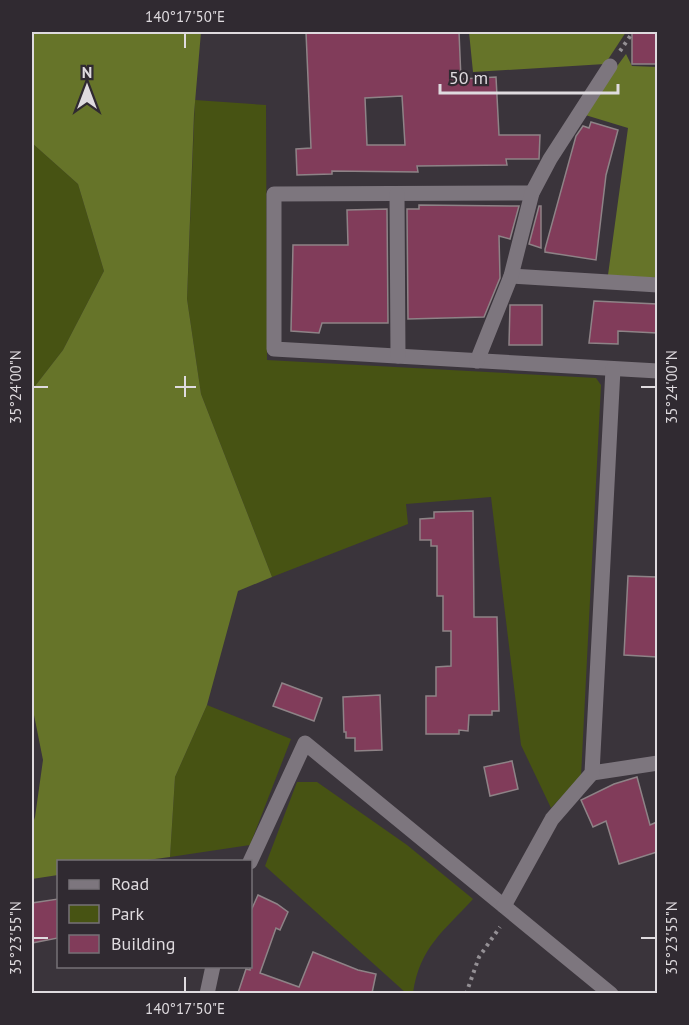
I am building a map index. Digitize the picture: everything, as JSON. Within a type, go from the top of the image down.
[{"type":"street","points":[[477,361],[511,276],[532,193],[550,159],[610,66]]},
{"type":"street","points":[[532,193],[274,194],[274,349],[657,371]]},
{"type":"street","points":[[397,194],[398,356]]},
{"type":"street","points":[[511,276],[657,285]]},
{"type":"street","points":[[507,909],[552,819],[592,773],[613,369]]},
{"type":"street","points":[[251,860],[304,744],[611,993]]},
{"type":"street","points":[[592,773],[657,763]]},
{"type":"street","points":[[207,993],[213,968]]},
{"type":"path","points":[[466,993],[479,957],[507,909]]},
{"type":"green space","points":[[32,32],[201,32],[194,114],[187,299],[201,394],[272,577],[238,591],[207,705],[175,777],[170,857],[148,860],[57,860],[57,875],[32,879],[32,826],[43,760],[32,705],[32,390],[63,350],[104,271],[78,184],[32,143]]},
{"type":"green space","points":[[469,32],[626,32],[605,64],[473,72]]},
{"type":"green space","points":[[626,54],[632,66],[657,67],[657,278],[608,275],[628,128],[582,114]]},
{"type":"green space","points":[[195,100],[266,105],[267,360],[596,378],[601,385],[581,776],[551,808],[521,745],[491,497],[406,504],[408,524],[272,577],[201,394],[187,299]]},
{"type":"green space","points":[[32,143],[78,184],[104,271],[63,350],[32,390]]},
{"type":"green space","points":[[207,705],[291,739],[250,845],[170,857],[175,777]]},
{"type":"green space","points":[[297,782],[317,782],[407,845],[473,899],[434,941],[421,964],[413,993],[406,993],[265,866]]},
{"type":"building","points":[[306,32],[459,32],[461,79],[496,77],[499,135],[540,135],[539,159],[506,159],[507,165],[417,166],[418,172],[332,171],[332,174],[297,175],[296,149],[311,148]],"holes":[[[402,96],[405,145],[367,145],[365,98]]]},
{"type":"building","points":[[632,32],[657,32],[657,64],[632,64]]},
{"type":"building","points":[[591,122],[618,130],[606,175],[596,260],[545,252],[576,136],[583,126],[589,128]]},
{"type":"building","points":[[419,205],[519,206],[510,239],[499,236],[500,278],[484,317],[408,319],[407,209],[419,209]]},
{"type":"building","points":[[539,206],[541,206],[541,248],[529,244]]},
{"type":"building","points":[[387,209],[388,323],[322,323],[319,333],[291,331],[293,245],[348,245],[347,210]]},
{"type":"building","points":[[594,301],[657,304],[657,333],[618,331],[618,344],[589,343]]},
{"type":"building","points":[[510,305],[542,305],[542,345],[509,345]]},
{"type":"building","points":[[473,511],[474,617],[497,617],[499,711],[492,711],[492,715],[469,715],[468,731],[459,730],[459,734],[426,734],[426,696],[436,696],[436,667],[451,666],[451,631],[443,631],[443,596],[437,596],[437,546],[431,546],[431,540],[420,540],[420,519],[434,518],[434,512]]},
{"type":"building","points":[[628,576],[657,577],[657,657],[624,655]]},
{"type":"building","points":[[282,683],[322,698],[314,721],[273,706]]},
{"type":"building","points":[[380,695],[382,750],[355,751],[355,738],[346,738],[346,732],[344,732],[343,697]]},
{"type":"building","points":[[512,761],[518,789],[490,796],[484,767]]},
{"type":"building","points":[[637,777],[650,825],[657,822],[657,852],[619,864],[606,821],[593,827],[581,800],[614,784]]},
{"type":"building","points":[[258,895],[288,912],[280,930],[276,928],[260,973],[299,987],[313,952],[358,970],[376,974],[372,993],[238,993],[246,969],[252,968],[252,908]]},
{"type":"building","points":[[57,899],[57,938],[32,943],[32,903]]}]
